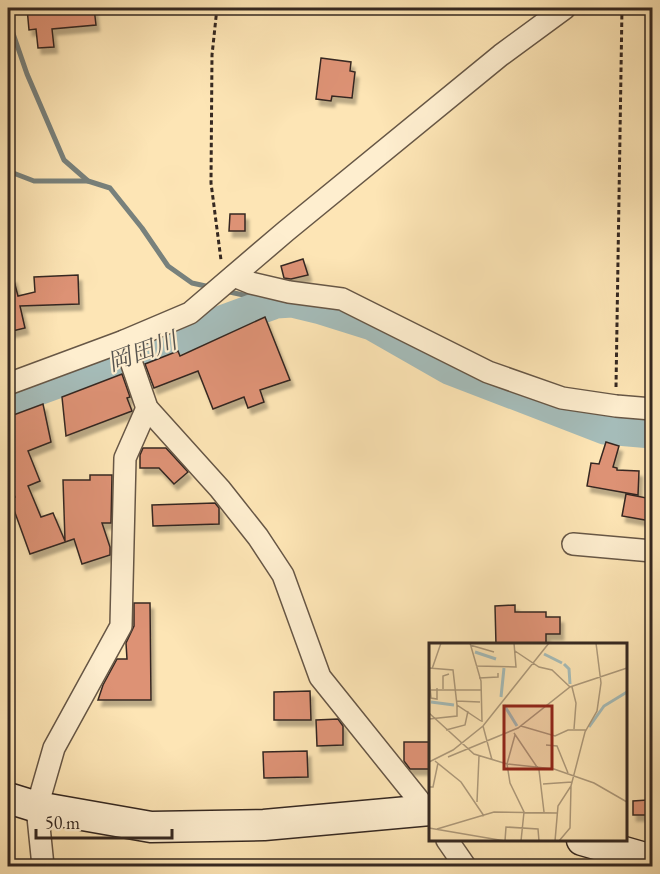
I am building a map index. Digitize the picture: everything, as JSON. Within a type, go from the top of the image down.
[{"type":"main road","points":[[8,798],[37,807],[150,827],[264,825],[429,811]]},
{"type":"main road","points":[[586,841],[652,860]]},
{"type":"street","points":[[8,384],[127,350],[190,313],[501,55],[565,8]]},
{"type":"street","points":[[221,286],[251,283],[289,292],[342,299],[488,372],[562,398],[652,409]]},
{"type":"street","points":[[127,350],[147,408],[220,489],[258,537],[283,575],[320,677],[429,810]]},
{"type":"street","points":[[43,867],[37,807],[54,748],[121,626],[125,458],[147,408]]},
{"type":"street","points":[[573,544],[652,551]]},
{"type":"street","points":[[448,841],[465,867]]},
{"type":"path","points":[[217,8],[212,55],[211,183],[221,286]]},
{"type":"path","points":[[616,406],[621,8]]},
{"type":"building","points":[[27,8],[94,8],[96,25],[52,29],[54,47],[38,48],[36,29],[29,30]]},
{"type":"building","points":[[321,58],[351,62],[350,71],[355,72],[352,98],[332,96],[331,101],[316,99]]},
{"type":"building","points":[[230,214],[245,214],[245,231],[229,231]]},
{"type":"building","points":[[303,259],[308,275],[291,279],[284,278],[281,266]]},
{"type":"building","points":[[78,275],[79,304],[20,306],[25,328],[8,332],[8,278],[13,277],[18,296],[35,292],[34,277]]},
{"type":"building","points":[[265,317],[290,380],[260,390],[264,402],[248,408],[244,397],[213,409],[198,371],[154,388],[145,364],[178,351],[180,356]]},
{"type":"building","points":[[122,374],[132,411],[66,436],[62,397]]},
{"type":"building","points":[[43,404],[51,442],[28,451],[40,481],[28,486],[41,517],[53,513],[65,541],[63,480],[90,480],[90,475],[112,475],[111,523],[102,523],[110,547],[110,555],[82,564],[74,539],[30,554],[10,499],[15,497],[8,480],[8,417]]},
{"type":"building","points":[[606,442],[619,446],[613,467],[617,470],[639,471],[638,495],[587,486],[591,463],[599,464]]},
{"type":"building","points":[[143,448],[166,448],[188,472],[174,484],[159,468],[140,468],[140,455]]},
{"type":"building","points":[[626,494],[652,499],[651,521],[622,516]]},
{"type":"building","points":[[215,503],[219,508],[219,524],[153,526],[152,505]]},
{"type":"building","points":[[134,603],[150,603],[151,700],[98,700],[117,659],[127,659],[126,643],[134,626]]},
{"type":"building","points":[[515,605],[515,612],[546,612],[546,617],[560,617],[560,634],[546,634],[546,643],[496,643],[495,606]]},
{"type":"building","points":[[310,691],[311,720],[274,720],[274,692]]},
{"type":"building","points":[[338,719],[343,726],[343,745],[317,746],[316,720]]},
{"type":"building","points":[[404,742],[429,742],[429,769],[410,769],[404,761]]},
{"type":"building","points":[[307,751],[308,777],[264,778],[263,752]]},
{"type":"building","points":[[647,800],[647,815],[633,815],[633,801]]},
{"type":"waterway","points":[[8,19],[27,74],[64,160],[88,181],[110,188],[142,228],[168,266],[192,283],[210,287]]},
{"type":"waterway","points":[[8,171],[34,181],[88,181]]},
{"type":"waterway","points":[[225,291],[276,302]]},
{"type":"waterway","name":"岡田川","points":[[8,400],[276,302],[292,301],[372,324],[449,368],[605,428],[652,432]]}]
